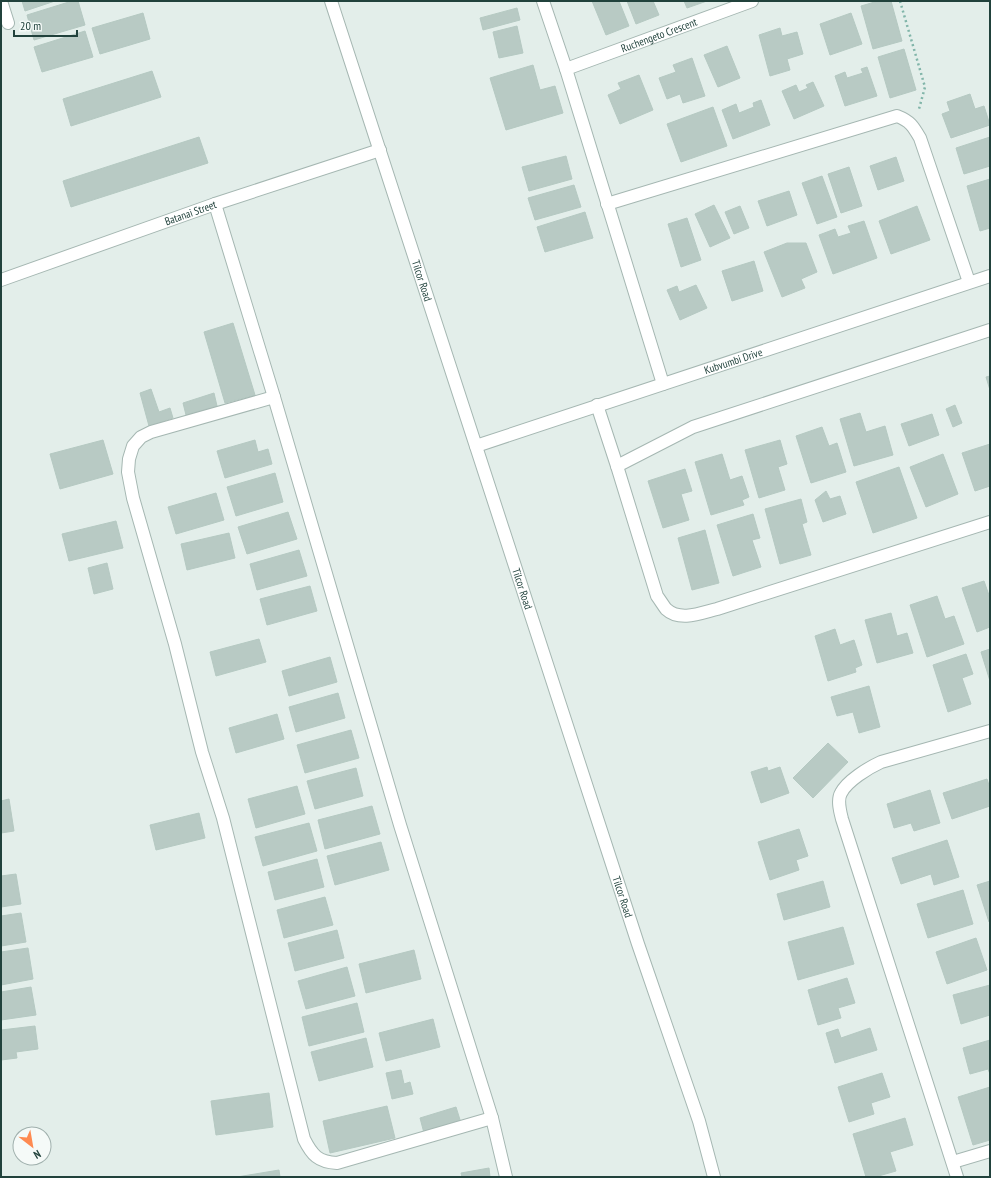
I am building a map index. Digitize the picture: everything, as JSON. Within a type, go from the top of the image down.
[{"type":"street","points":[[1,1],[8,23]]},
{"type":"street","name":"Tilcor Road","points":[[331,1],[633,929],[698,1121],[714,1177]]},
{"type":"street","points":[[543,1],[566,68],[663,384]]},
{"type":"street","name":"Ruchengeto Crescent","points":[[566,68],[752,1]]},
{"type":"street","points":[[607,204],[897,116],[907,120],[914,127],[920,138],[969,282]]},
{"type":"street","name":"Batanai Street","points":[[1,280],[215,204],[380,150]]},
{"type":"street","points":[[215,204],[274,397],[400,825],[492,1118],[506,1177]]},
{"type":"street","name":"Kubvumbi Drive","points":[[476,446],[990,276]]},
{"type":"street","points":[[617,466],[693,426],[990,330]]},
{"type":"street","points":[[274,397],[151,432],[141,437],[133,446],[129,459],[128,472],[133,498],[175,644],[202,752],[224,818],[304,1139],[309,1150],[317,1158],[327,1163],[337,1163],[492,1118]]},
{"type":"street","points":[[597,405],[657,596],[666,609],[674,614],[683,616],[717,609],[990,522]]},
{"type":"street","points":[[957,1177],[839,806],[840,794],[852,781],[866,770],[881,762],[990,731]]},
{"type":"street","points":[[953,1162],[990,1151]]},
{"type":"path","points":[[900,1],[925,87],[914,127]]},
{"type":"building","points":[[22,1],[55,1],[25,11]]},
{"type":"building","points":[[72,1],[78,1],[85,25],[34,40],[27,15]]},
{"type":"building","points":[[592,1],[619,1],[629,26],[606,35]]},
{"type":"building","points":[[627,1],[653,1],[659,15],[636,24]]},
{"type":"building","points":[[684,1],[707,1],[687,8]]},
{"type":"building","points":[[878,1],[891,1],[902,41],[873,49],[861,6]]},
{"type":"building","points":[[517,8],[520,20],[483,30],[480,18]]},
{"type":"building","points":[[143,13],[150,39],[100,54],[92,28]]},
{"type":"building","points":[[851,13],[862,44],[830,55],[820,24]]},
{"type":"building","points":[[517,26],[523,53],[499,58],[493,32]]},
{"type":"building","points":[[780,28],[782,36],[797,32],[803,54],[787,59],[790,70],[770,76],[759,35]]},
{"type":"building","points":[[85,31],[93,57],[42,72],[34,47]]},
{"type":"building","points":[[727,46],[740,78],[718,87],[704,55]]},
{"type":"building","points":[[904,49],[916,90],[890,98],[878,57]]},
{"type":"building","points":[[692,58],[705,96],[683,103],[680,94],[667,99],[659,78],[676,72],[673,65]]},
{"type":"building","points":[[533,65],[540,90],[555,86],[563,113],[506,130],[490,78]]},
{"type":"building","points":[[867,67],[877,96],[845,106],[835,76],[845,72],[847,78],[863,73],[861,69]]},
{"type":"building","points":[[152,71],[161,97],[71,126],[63,99]]},
{"type":"building","points":[[639,75],[653,110],[620,124],[608,95],[621,89],[618,83]]},
{"type":"building","points":[[813,82],[824,106],[794,119],[782,91],[796,85],[799,92],[808,88],[806,85]]},
{"type":"building","points":[[970,94],[975,109],[984,106],[990,125],[951,138],[942,114],[950,111],[947,102]]},
{"type":"building","points":[[761,100],[770,125],[733,139],[722,110],[736,104],[739,113],[754,107],[753,103]]},
{"type":"building","points":[[713,107],[727,146],[681,162],[667,124]]},
{"type":"building","points":[[199,137],[208,163],[71,207],[63,181]]},
{"type":"building","points":[[990,137],[990,166],[964,174],[956,148]]},
{"type":"building","points":[[566,156],[572,179],[529,191],[522,167]]},
{"type":"building","points":[[896,157],[904,181],[878,190],[870,166]]},
{"type":"building","points":[[849,167],[862,206],[841,213],[828,174]]},
{"type":"building","points":[[822,176],[837,217],[817,224],[802,183]]},
{"type":"building","points":[[990,179],[990,228],[980,231],[967,186]]},
{"type":"building","points":[[574,185],[581,207],[535,220],[528,198]]},
{"type":"building","points":[[789,191],[797,215],[767,226],[758,201]]},
{"type":"building","points":[[714,205],[730,238],[710,247],[695,214]]},
{"type":"building","points":[[740,206],[749,228],[734,234],[725,212]]},
{"type":"building","points":[[917,206],[930,240],[891,254],[879,221]]},
{"type":"building","points":[[585,212],[593,238],[545,252],[537,227]]},
{"type":"building","points":[[687,218],[701,260],[681,267],[668,224]]},
{"type":"building","points":[[864,221],[877,258],[833,274],[819,235],[835,229],[838,237],[851,233],[848,226]]},
{"type":"building","points":[[787,243],[806,243],[817,272],[801,279],[805,288],[782,297],[764,252]]},
{"type":"building","points":[[754,261],[763,291],[732,301],[722,271]]},
{"type":"building","points":[[696,285],[707,308],[680,320],[667,290],[677,286],[679,292]]},
{"type":"building","points":[[233,323],[255,395],[225,403],[204,332]]},
{"type":"building","points":[[990,376],[990,390],[986,377]]},
{"type":"building","points":[[151,389],[159,412],[170,408],[173,418],[149,426],[140,393]]},
{"type":"building","points":[[214,393],[217,406],[186,415],[183,403]]},
{"type":"building","points":[[955,405],[962,423],[953,427],[946,409]]},
{"type":"building","points":[[860,413],[866,432],[885,426],[893,455],[854,466],[840,419]]},
{"type":"building","points":[[932,414],[939,435],[909,446],[901,424]]},
{"type":"building","points":[[822,427],[829,446],[837,443],[846,472],[811,483],[796,436]]},
{"type":"building","points":[[103,440],[113,474],[60,489],[50,454]]},
{"type":"building","points":[[255,440],[258,452],[268,449],[272,464],[225,478],[217,451]]},
{"type":"building","points":[[780,440],[787,464],[778,467],[785,490],[759,498],[745,450]]},
{"type":"building","points":[[990,444],[990,486],[975,491],[962,453]]},
{"type":"building","points":[[722,454],[730,480],[742,476],[749,497],[742,500],[744,505],[711,515],[695,462]]},
{"type":"building","points":[[943,454],[958,494],[926,507],[910,467]]},
{"type":"building","points":[[899,467],[917,518],[873,533],[856,482]]},
{"type":"building","points":[[685,469],[692,491],[681,494],[689,520],[663,528],[648,481]]},
{"type":"building","points":[[275,473],[283,502],[236,516],[227,487]]},
{"type":"building","points":[[826,491],[830,499],[840,496],[846,514],[823,522],[815,500]]},
{"type":"building","points":[[216,493],[224,520],[176,534],[168,507]]},
{"type":"building","points":[[801,499],[807,522],[802,524],[811,555],[780,564],[765,509]]},
{"type":"building","points":[[288,512],[297,539],[247,554],[238,527]]},
{"type":"building","points":[[753,514],[760,538],[752,540],[761,567],[733,576],[717,525]]},
{"type":"building","points":[[116,521],[123,548],[69,561],[62,534]]},
{"type":"building","points":[[705,530],[719,583],[692,590],[678,538]]},
{"type":"building","points":[[229,533],[235,558],[187,570],[181,544]]},
{"type":"building","points":[[299,550],[307,576],[257,590],[250,564]]},
{"type":"building","points":[[107,563],[113,589],[94,594],[88,568]]},
{"type":"building","points":[[984,581],[990,598],[990,627],[977,632],[962,588]]},
{"type":"building","points":[[310,586],[317,611],[267,625],[260,599]]},
{"type":"building","points":[[937,596],[945,619],[954,616],[964,644],[927,657],[910,605]]},
{"type":"building","points":[[891,613],[897,636],[907,633],[913,653],[877,663],[865,620]]},
{"type":"building","points":[[835,629],[840,645],[854,640],[862,665],[855,668],[856,672],[828,681],[815,636]]},
{"type":"building","points":[[259,639],[266,662],[216,676],[210,652]]},
{"type":"building","points":[[990,649],[990,681],[981,652]]},
{"type":"building","points":[[966,654],[973,674],[962,678],[971,704],[948,712],[933,665]]},
{"type":"building","points":[[330,657],[337,682],[289,696],[282,671]]},
{"type":"building","points":[[869,686],[880,727],[859,733],[853,712],[837,716],[831,697]]},
{"type":"building","points":[[338,693],[345,718],[296,732],[289,707]]},
{"type":"building","points":[[277,714],[284,739],[236,753],[229,728]]},
{"type":"building","points":[[351,730],[359,758],[305,773],[297,745]]},
{"type":"building","points":[[828,743],[848,762],[813,798],[793,778]]},
{"type":"building","points":[[767,767],[768,771],[780,767],[789,793],[761,803],[751,772]]},
{"type":"building","points":[[356,768],[363,796],[315,809],[307,781]]},
{"type":"building","points":[[987,779],[990,788],[990,806],[952,819],[943,793]]},
{"type":"building","points":[[297,786],[305,814],[256,828],[248,799]]},
{"type":"building","points":[[930,790],[940,823],[914,831],[911,823],[894,828],[887,804]]},
{"type":"building","points":[[9,799],[14,831],[1,833],[1,801]]},
{"type":"building","points":[[372,806],[380,834],[325,849],[318,820]]},
{"type":"building","points":[[199,813],[205,838],[156,850],[150,825]]},
{"type":"building","points":[[309,823],[317,851],[263,866],[255,837]]},
{"type":"building","points":[[799,829],[808,856],[796,860],[799,870],[770,880],[758,842]]},
{"type":"building","points":[[947,840],[959,877],[934,885],[931,874],[901,884],[892,858]]},
{"type":"building","points":[[381,842],[389,870],[335,885],[327,856]]},
{"type":"building","points":[[317,859],[324,887],[275,900],[268,872]]},
{"type":"building","points":[[16,874],[21,904],[1,907],[1,876]]},
{"type":"building","points":[[823,881],[830,907],[784,920],[777,894]]},
{"type":"building","points":[[990,881],[990,921],[989,922],[977,885]]},
{"type":"building","points":[[963,890],[973,924],[928,938],[917,904]]},
{"type":"building","points":[[325,897],[333,925],[284,938],[277,910]]},
{"type":"building","points":[[21,913],[26,942],[1,946],[1,916]]},
{"type":"building","points":[[843,927],[854,964],[798,980],[788,942]]},
{"type":"building","points":[[337,930],[344,958],[295,971],[288,943]]},
{"type":"building","points":[[976,938],[987,970],[947,984],[936,952]]},
{"type":"building","points":[[28,948],[33,979],[1,985],[1,952]]},
{"type":"building","points":[[414,950],[421,979],[366,993],[359,964]]},
{"type":"building","points":[[347,967],[355,996],[306,1009],[298,981]]},
{"type":"building","points":[[847,978],[855,1003],[838,1008],[841,1018],[818,1025],[808,990]]},
{"type":"building","points":[[990,985],[990,1015],[961,1024],[953,995]]},
{"type":"building","points":[[31,987],[36,1015],[1,1020],[1,992]]},
{"type":"building","points":[[357,1003],[364,1032],[309,1046],[302,1017]]},
{"type":"building","points":[[433,1019],[440,1047],[386,1061],[379,1033]]},
{"type":"building","points":[[35,1026],[38,1049],[16,1052],[17,1058],[1,1060],[1,1030]]},
{"type":"building","points":[[870,1028],[877,1050],[835,1063],[826,1033],[838,1029],[841,1038]]},
{"type":"building","points":[[366,1038],[373,1067],[319,1081],[311,1052]]},
{"type":"building","points":[[990,1040],[990,1074],[988,1069],[970,1074],[963,1048]]},
{"type":"building","points":[[401,1070],[404,1084],[410,1082],[413,1094],[392,1099],[386,1073]]},
{"type":"building","points":[[882,1073],[890,1097],[871,1103],[874,1114],[849,1122],[838,1087]]},
{"type":"building","points":[[990,1087],[990,1140],[973,1145],[958,1097]]},
{"type":"building","points":[[269,1093],[273,1127],[216,1135],[211,1101]]},
{"type":"building","points":[[387,1106],[395,1138],[330,1153],[323,1121]]},
{"type":"building","points":[[456,1107],[461,1123],[424,1133],[420,1118]]},
{"type":"building","points":[[905,1118],[913,1145],[890,1152],[896,1171],[875,1177],[866,1177],[853,1134]]},
{"type":"building","points":[[489,1168],[490,1177],[462,1177],[461,1173]]},
{"type":"building","points":[[279,1170],[280,1177],[237,1177]]}]
